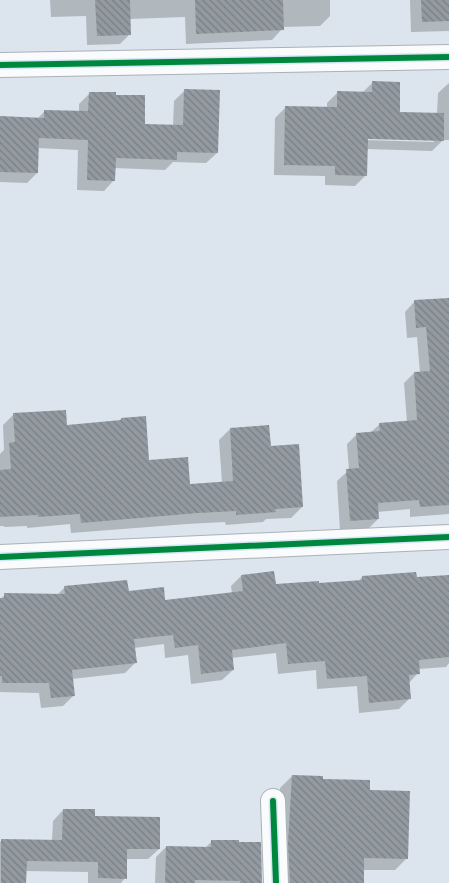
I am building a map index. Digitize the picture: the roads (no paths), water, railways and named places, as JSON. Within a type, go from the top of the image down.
[{"type":"street","points":[[0,65],[449,57]]},
{"type":"street","points":[[0,558],[449,537]]},
{"type":"street","points":[[274,801],[276,883]]}]
